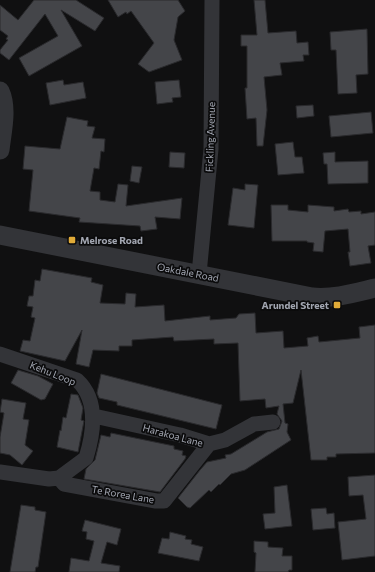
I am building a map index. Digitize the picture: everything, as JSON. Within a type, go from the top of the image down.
[{"type":"street","name":"Fickling Avenue","points":[[199,274],[211,149],[212,0]]},
{"type":"street","points":[[0,91],[4,103],[0,150]]},
{"type":"street","name":"Oakdale Road","points":[[0,235],[326,298],[375,288]]},
{"type":"street","name":"Kehu Loop","points":[[0,354],[77,380],[84,387],[89,396],[94,416],[86,458],[59,478]]},
{"type":"street","name":"Harakoa Lane","points":[[94,416],[185,436],[209,444],[231,437],[254,424],[273,422]]},
{"type":"street","name":"Te Rorea Lane","points":[[59,478],[64,484],[156,501],[164,501],[209,444]]},
{"type":"street","points":[[0,472],[49,479],[59,478]]},
{"type":"building","points":[[34,0],[76,0],[104,18],[95,31],[61,10],[82,46],[29,76],[19,58],[58,36],[45,14],[9,60],[0,53],[0,50],[8,40],[6,39],[8,36],[0,30],[0,5],[18,20]]},
{"type":"building","points":[[108,0],[178,0],[185,11],[178,17],[174,40],[182,60],[149,72],[138,64],[154,43],[131,11],[118,17]]},
{"type":"building","points":[[254,0],[265,0],[268,33],[296,31],[297,43],[308,42],[309,55],[303,55],[304,61],[280,63],[282,75],[264,77],[267,110],[263,146],[257,146],[256,118],[247,119],[245,88],[247,88],[247,46],[241,46],[241,35],[257,35]]},
{"type":"building","points":[[367,29],[368,74],[356,75],[357,93],[338,94],[336,50],[331,50],[330,32]]},
{"type":"building","points":[[63,80],[64,85],[83,82],[86,98],[50,105],[46,83]]},
{"type":"building","points":[[179,80],[181,97],[172,98],[173,102],[157,104],[155,82]]},
{"type":"building","points":[[313,105],[314,116],[297,118],[296,106]]},
{"type":"building","points":[[371,112],[373,133],[331,137],[329,116]]},
{"type":"building","points":[[67,117],[88,121],[87,126],[95,127],[92,138],[105,139],[104,152],[101,151],[99,169],[94,168],[90,191],[100,192],[100,200],[115,202],[118,184],[128,185],[126,206],[182,198],[180,219],[155,217],[157,229],[141,231],[140,226],[79,222],[80,218],[29,211],[33,170],[23,169],[25,146],[60,149]]},
{"type":"building","points":[[293,142],[295,157],[302,157],[304,173],[278,175],[275,144]]},
{"type":"building","points":[[170,152],[185,153],[184,168],[169,167]]},
{"type":"building","points":[[335,152],[335,162],[368,161],[368,183],[328,184],[327,164],[324,164],[323,153]]},
{"type":"building","points":[[132,166],[142,167],[139,183],[130,181]]},
{"type":"building","points":[[245,184],[258,185],[254,228],[228,225],[233,188],[245,190]]},
{"type":"building","points":[[271,205],[288,205],[288,210],[308,212],[308,205],[334,207],[334,211],[348,209],[349,212],[361,211],[361,214],[375,212],[375,245],[368,246],[371,263],[350,266],[348,252],[350,252],[348,229],[325,231],[323,252],[313,251],[314,243],[307,241],[272,241]]},
{"type":"building","points":[[42,269],[92,278],[91,282],[103,285],[100,303],[125,304],[126,293],[136,294],[135,307],[164,305],[165,321],[210,316],[210,320],[236,318],[239,314],[255,313],[256,333],[283,331],[284,348],[308,346],[307,338],[318,336],[319,342],[360,338],[359,327],[375,325],[375,453],[336,454],[336,457],[327,457],[327,460],[311,460],[301,370],[293,403],[283,404],[285,423],[288,424],[287,432],[291,440],[245,470],[231,474],[211,492],[209,490],[190,508],[187,507],[178,498],[207,462],[226,458],[225,455],[231,454],[267,432],[279,429],[282,421],[277,414],[279,406],[266,408],[265,399],[240,401],[238,343],[214,344],[214,339],[174,341],[173,337],[132,340],[132,346],[119,346],[119,351],[93,350],[89,367],[76,364],[82,330],[65,361],[20,351],[23,340],[30,341],[35,318],[31,317],[33,307],[27,306],[29,296],[33,296],[35,280],[40,281]]},
{"type":"building","points":[[18,370],[38,376],[53,384],[45,399],[41,400],[11,383]]},
{"type":"building","points":[[101,374],[222,405],[216,429],[117,405],[117,402],[99,398],[97,393]]},
{"type":"building","points":[[71,394],[78,395],[83,408],[81,420],[84,421],[78,452],[57,447],[63,417],[66,418]]},
{"type":"building","points":[[2,399],[26,403],[23,419],[29,420],[25,445],[33,451],[22,465],[10,455],[0,453],[0,437],[4,413],[0,412]]},
{"type":"building","points":[[111,433],[174,446],[174,449],[183,451],[182,455],[186,456],[160,492],[84,479],[86,469],[95,460],[101,435],[110,437]]},
{"type":"building","points":[[375,475],[375,556],[342,560],[338,522],[366,519],[363,495],[349,496],[348,477]]},
{"type":"building","points":[[287,485],[292,526],[265,529],[263,514],[275,513],[274,487]]},
{"type":"building","points":[[21,505],[35,507],[35,510],[46,512],[38,567],[36,567],[35,572],[10,572]]},
{"type":"building","points":[[326,508],[327,514],[334,513],[335,528],[313,530],[311,509]]},
{"type":"building","points":[[85,520],[121,529],[117,545],[107,542],[101,563],[120,566],[119,572],[69,572],[71,558],[89,561],[94,541],[86,539],[87,532],[82,531]]},
{"type":"building","points":[[170,532],[186,536],[185,539],[192,540],[191,544],[203,547],[199,561],[158,553],[162,538],[169,539]]},
{"type":"building","points":[[254,541],[268,542],[268,547],[283,548],[282,556],[292,556],[292,570],[289,570],[288,572],[255,572],[256,553],[254,552]]},
{"type":"place","name":"Melrose Road","points":[[72,240]]},
{"type":"place","name":"Arundel Street","points":[[337,305]]}]
